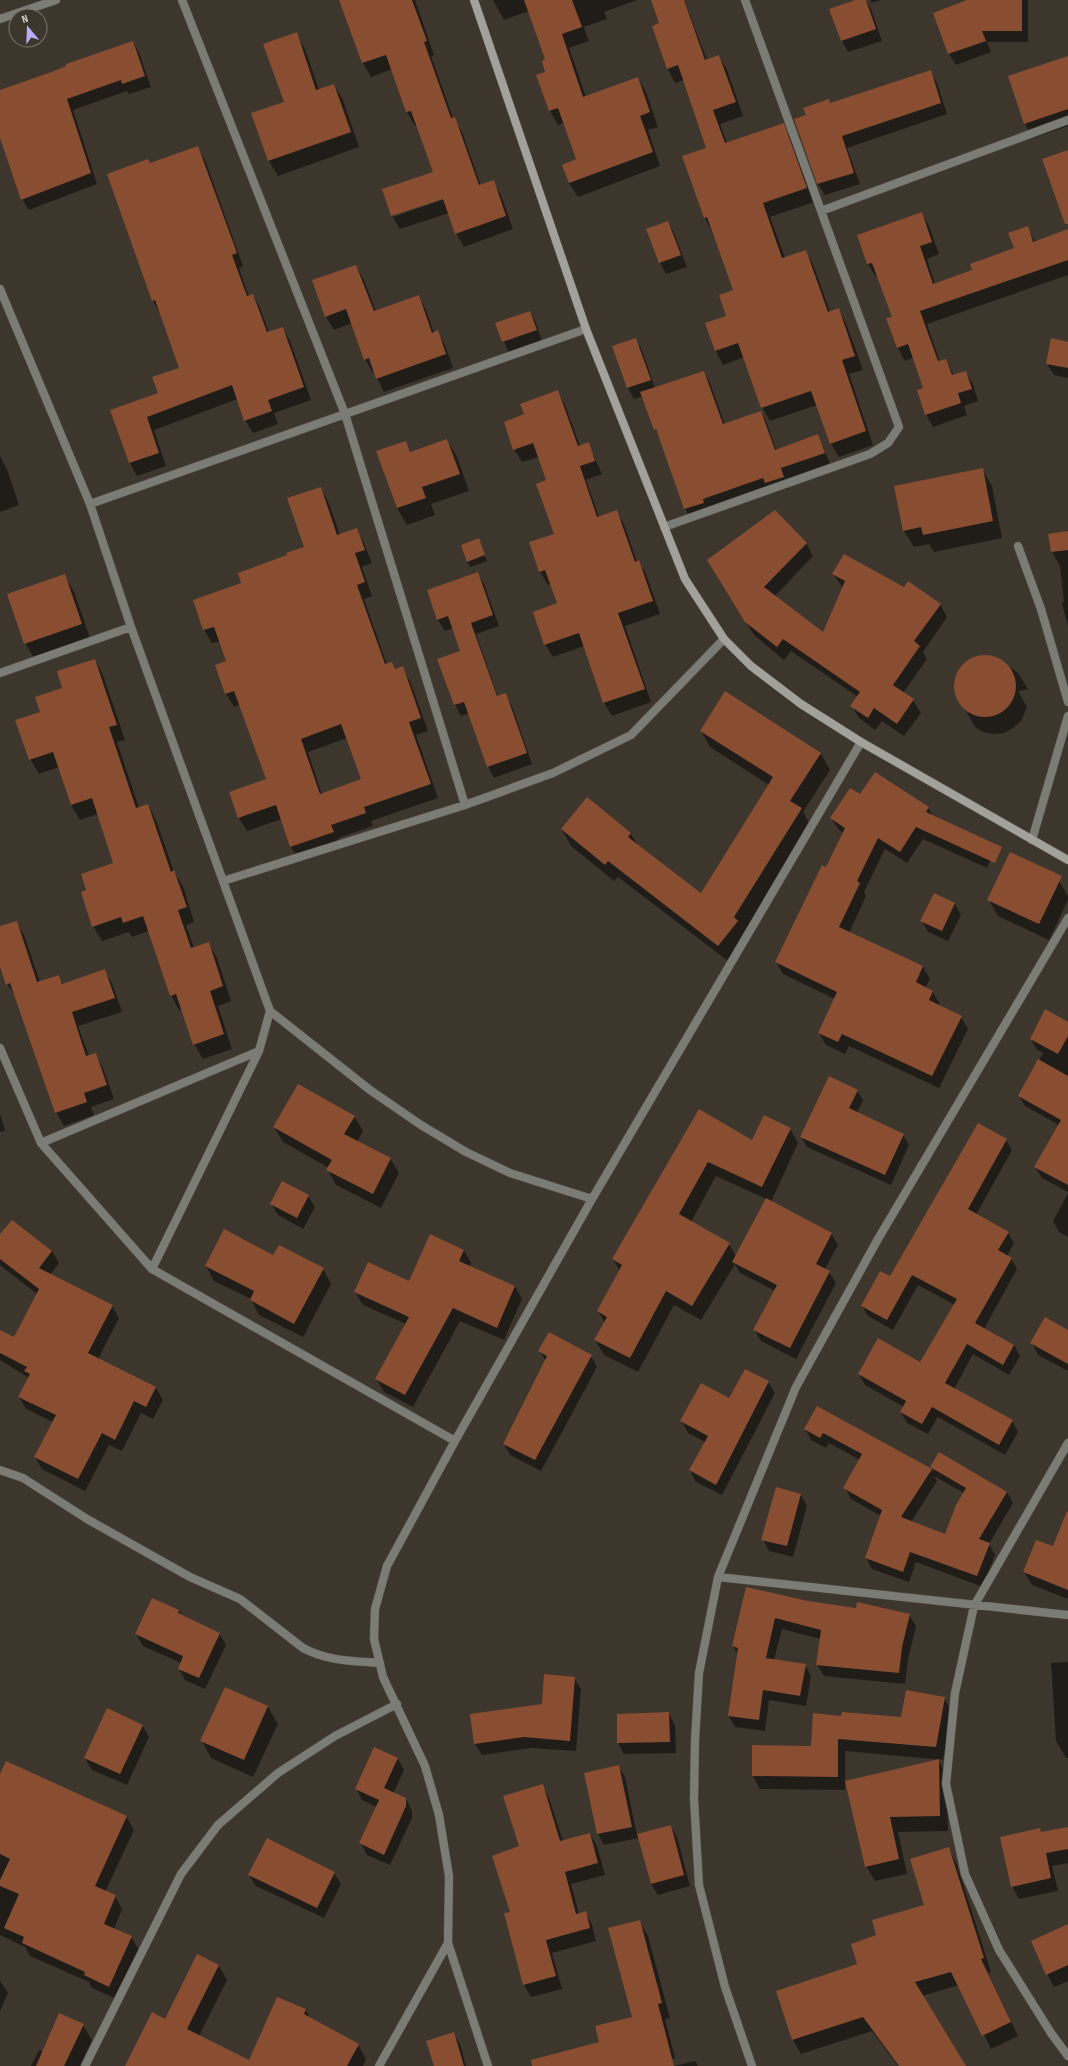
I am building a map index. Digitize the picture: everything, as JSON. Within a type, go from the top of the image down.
[{"type":"street","points":[[0,19],[56,0]]},
{"type":"street","points":[[182,0],[345,414],[465,805]]},
{"type":"street","points":[[474,0],[586,329],[685,579],[724,639],[751,666],[801,704],[861,742],[1068,860]]},
{"type":"street","points":[[664,527],[870,454],[888,443],[899,427],[745,0]]},
{"type":"street","points":[[821,210],[1068,120]]},
{"type":"street","points":[[0,289],[90,504],[131,627],[270,1011],[370,1090],[421,1125],[466,1152],[510,1173],[592,1199]]},
{"type":"street","points":[[90,504],[586,329]]},
{"type":"street","points":[[1018,546],[1041,609],[1068,702]]},
{"type":"street","points":[[0,674],[131,627]]},
{"type":"street","points":[[223,881],[465,805],[554,773],[631,735],[724,639]]},
{"type":"street","points":[[1032,840],[1068,716]]},
{"type":"street","points":[[488,2066],[448,1943],[449,1876],[439,1815],[425,1766],[383,1677],[374,1639],[375,1609],[387,1566],[455,1441],[592,1199],[861,742]]},
{"type":"street","points":[[752,2066],[724,1987],[699,1885],[694,1799],[695,1740],[700,1673],[718,1577],[796,1388],[878,1240],[1068,918]]},
{"type":"street","points":[[152,1269],[259,1051],[270,1011]]},
{"type":"street","points":[[0,1048],[41,1143],[152,1269],[455,1441]]},
{"type":"street","points":[[41,1143],[259,1051]]},
{"type":"street","points":[[1068,1443],[974,1606],[955,1693],[946,1784],[966,1874],[999,1950],[1051,2033],[1068,2056]]},
{"type":"street","points":[[0,1470],[23,1478],[87,1519],[190,1577],[240,1599],[303,1648],[314,1654],[326,1658],[380,1663]]},
{"type":"street","points":[[718,1577],[1068,1616]]},
{"type":"street","points":[[85,2066],[181,1874],[218,1825],[278,1773],[335,1736],[397,1704]]},
{"type":"street","points":[[379,2066],[448,1943]]},
{"type":"building","points":[[339,0],[412,0],[427,41],[424,42],[451,118],[455,117],[479,185],[494,180],[506,216],[455,234],[443,199],[391,216],[382,189],[433,172],[411,111],[406,112],[386,55],[362,63]]},
{"type":"building","points":[[524,0],[572,0],[582,27],[562,34],[583,97],[638,77],[650,112],[640,116],[653,152],[569,183],[562,165],[576,159],[558,108],[549,111],[536,75],[545,72],[542,61],[545,59]]},
{"type":"building","points":[[651,0],[684,0],[705,60],[719,55],[736,102],[713,110],[725,143],[784,123],[807,188],[763,203],[782,258],[806,250],[828,312],[839,308],[855,356],[842,360],[866,431],[830,444],[811,391],[761,408],[738,343],[715,351],[705,323],[726,316],[719,295],[733,290],[707,217],[704,218],[682,156],[706,148],[678,65],[667,69],[652,26],[659,23]]},
{"type":"building","points":[[855,0],[866,0],[876,29],[841,41],[829,9]]},
{"type":"building","points":[[967,0],[1022,0],[1022,31],[982,31],[986,41],[948,54],[933,13]]},
{"type":"building","points":[[297,32],[316,90],[334,84],[351,132],[268,161],[251,113],[284,102],[263,44]]},
{"type":"building","points":[[133,41],[145,76],[122,84],[121,80],[67,99],[91,173],[21,200],[0,138],[0,90],[54,71],[66,66],[66,64]]},
{"type":"building","points":[[1068,56],[1068,109],[1024,124],[1008,76]]},
{"type":"building","points":[[931,70],[941,103],[842,136],[854,173],[817,184],[794,119],[806,115],[803,108],[829,99],[830,103]]},
{"type":"building","points":[[198,146],[237,253],[232,255],[247,296],[253,294],[267,332],[283,327],[304,387],[268,400],[272,411],[244,421],[232,385],[147,417],[159,453],[129,463],[110,410],[158,393],[152,377],[179,368],[155,300],[152,301],[107,174],[148,159],[150,163]]},
{"type":"building","points":[[1068,150],[1068,224],[1065,224],[1042,159]]},
{"type":"building","points":[[922,212],[932,242],[920,246],[933,284],[972,270],[970,264],[1014,248],[1008,233],[1028,226],[1033,242],[1068,229],[1068,260],[920,311],[938,361],[946,359],[952,375],[966,371],[972,389],[958,393],[961,403],[925,415],[917,390],[923,388],[908,344],[897,348],[886,318],[892,317],[872,263],[867,264],[857,235]]},
{"type":"building","points":[[668,221],[681,255],[659,263],[646,229]]},
{"type":"building","points":[[356,265],[374,311],[419,295],[432,333],[438,330],[446,354],[376,379],[369,358],[364,360],[346,309],[325,317],[312,280]]},
{"type":"building","points":[[530,311],[537,330],[502,342],[495,323]]},
{"type":"building","points":[[636,338],[651,380],[627,388],[612,346]]},
{"type":"building","points":[[1051,338],[1068,342],[1068,368],[1046,364]]},
{"type":"building","points":[[704,371],[723,424],[761,411],[775,450],[818,434],[825,453],[781,468],[784,477],[765,483],[763,478],[703,499],[704,503],[684,509],[656,429],[654,430],[640,392]]},
{"type":"building","points":[[558,390],[578,446],[589,442],[595,461],[580,466],[597,517],[617,510],[635,562],[639,560],[653,601],[618,613],[645,689],[603,703],[579,633],[544,645],[533,612],[557,603],[545,570],[539,572],[529,542],[554,534],[536,484],[546,480],[533,443],[513,450],[504,422],[524,414],[520,404]]},
{"type":"building","points":[[447,439],[460,474],[422,487],[426,498],[397,508],[376,451],[406,441],[410,452]]},
{"type":"building","points":[[983,468],[993,521],[923,535],[921,527],[903,531],[894,486]]},
{"type":"building","points":[[321,487],[337,535],[357,528],[365,550],[355,553],[365,582],[357,585],[385,664],[392,662],[395,669],[403,666],[421,718],[409,722],[431,784],[364,807],[366,813],[331,825],[334,832],[290,847],[276,805],[238,818],[229,792],[266,779],[234,691],[225,694],[215,665],[226,661],[214,627],[203,630],[193,600],[241,583],[238,573],[287,555],[286,553],[304,547],[287,498]],"holes":[[[341,724],[361,779],[320,794],[301,739]]]},
{"type":"building","points":[[775,510],[807,543],[764,587],[823,632],[845,581],[832,574],[844,554],[904,587],[908,581],[941,604],[914,641],[920,646],[893,685],[914,699],[897,724],[874,708],[868,718],[850,706],[860,692],[783,639],[777,647],[745,622],[707,560]]},
{"type":"building","points":[[1068,531],[1068,550],[1051,552],[1048,534]]},
{"type":"building","points":[[479,538],[485,555],[467,562],[461,545]]},
{"type":"building","points":[[478,572],[493,615],[471,623],[497,696],[506,693],[527,753],[487,767],[464,702],[454,705],[437,659],[460,651],[448,616],[437,620],[427,590]]},
{"type":"building","points":[[65,574],[82,624],[24,644],[7,594]]},
{"type":"building","points":[[985,655],[997,657],[1007,664],[1014,674],[1016,686],[1014,698],[1007,708],[997,715],[985,717],[973,715],[963,708],[956,698],[954,686],[956,674],[963,664],[973,657]]},
{"type":"building","points":[[95,659],[117,725],[109,727],[136,808],[148,804],[171,872],[174,870],[187,907],[178,910],[191,948],[209,942],[223,986],[210,991],[224,1034],[193,1045],[176,994],[170,996],[143,916],[123,923],[121,917],[92,927],[81,892],[86,890],[81,874],[113,863],[92,798],[71,805],[53,752],[29,760],[15,720],[40,712],[35,697],[62,688],[57,671]]},
{"type":"building","points":[[725,691],[821,753],[790,801],[802,808],[734,917],[738,921],[718,946],[608,861],[605,865],[561,829],[587,797],[631,833],[628,837],[701,893],[773,777],[700,731]]},
{"type":"building","points":[[875,772],[929,807],[926,812],[1002,847],[995,863],[916,827],[900,852],[878,838],[857,881],[860,883],[839,927],[923,966],[916,982],[933,991],[929,1000],[962,1016],[932,1076],[842,1034],[838,1042],[818,1033],[837,992],[775,962],[822,865],[826,867],[845,828],[830,818],[850,788],[860,794]]},
{"type":"building","points":[[1010,852],[1062,876],[1039,924],[987,900]]},
{"type":"building","points":[[934,893],[955,903],[942,931],[920,921]]},
{"type":"building","points":[[17,921],[37,982],[59,975],[62,984],[105,969],[115,998],[72,1012],[86,1056],[96,1053],[107,1085],[84,1093],[87,1102],[55,1113],[10,983],[6,985],[0,967],[0,926]]},
{"type":"building","points":[[1045,1009],[1068,1022],[1068,1036],[1058,1054],[1030,1039]]},
{"type":"building","points":[[1038,1059],[1068,1076],[1068,1185],[1034,1167],[1061,1120],[1018,1096]]},
{"type":"building","points":[[829,1076],[858,1090],[849,1108],[904,1134],[885,1175],[800,1137]]},
{"type":"building","points":[[298,1084],[355,1116],[344,1134],[391,1158],[373,1194],[326,1170],[332,1160],[273,1127]]},
{"type":"building","points":[[699,1109],[752,1140],[764,1115],[791,1128],[762,1187],[708,1162],[679,1214],[730,1243],[692,1306],[666,1291],[630,1358],[594,1340],[607,1317],[597,1311],[622,1265],[612,1259]]},
{"type":"building","points":[[978,1123],[1007,1139],[968,1209],[1009,1232],[998,1250],[1012,1258],[975,1323],[1014,1345],[1003,1365],[967,1344],[945,1383],[1013,1420],[999,1445],[932,1407],[922,1424],[900,1412],[906,1401],[858,1374],[878,1338],[920,1362],[957,1299],[912,1275],[887,1320],[861,1306],[880,1271],[890,1276]]},
{"type":"building","points":[[282,1181],[309,1195],[297,1218],[270,1204]]},
{"type":"building","points":[[766,1198],[832,1233],[816,1264],[830,1271],[790,1348],[753,1330],[777,1285],[732,1262]]},
{"type":"building","points":[[12,1220],[52,1251],[39,1268],[113,1305],[88,1353],[156,1387],[146,1407],[134,1401],[115,1440],[102,1433],[78,1479],[34,1457],[56,1415],[18,1397],[30,1374],[24,1371],[27,1367],[0,1353],[0,1330],[14,1337],[39,1289],[0,1259],[0,1234]]},
{"type":"building","points":[[224,1229],[273,1255],[279,1245],[324,1268],[294,1324],[250,1300],[254,1291],[205,1266]]},
{"type":"building","points":[[430,1234],[464,1250],[459,1261],[515,1286],[497,1328],[453,1308],[405,1395],[375,1379],[409,1317],[354,1292],[368,1262],[409,1281]]},
{"type":"building","points":[[1045,1317],[1068,1330],[1068,1364],[1030,1343]]},
{"type":"building","points":[[549,1332],[592,1355],[535,1460],[503,1444],[547,1356],[538,1351]]},
{"type":"building","points":[[745,1369],[769,1381],[716,1485],[689,1470],[708,1436],[680,1421],[701,1383],[729,1398]]},
{"type":"building","points":[[817,1406],[932,1469],[901,1517],[945,1534],[956,1505],[966,1488],[930,1467],[939,1452],[1007,1492],[979,1539],[990,1543],[977,1576],[910,1552],[903,1572],[865,1558],[882,1510],[843,1488],[862,1454],[823,1433],[820,1438],[804,1429]]},
{"type":"building","points":[[776,1487],[801,1494],[787,1546],[761,1540]]},
{"type":"building","points":[[1067,1511],[1068,1590],[1023,1572],[1036,1540],[1053,1546]]},
{"type":"building","points":[[746,1587],[808,1601],[856,1608],[857,1602],[910,1614],[902,1647],[899,1673],[816,1665],[821,1630],[775,1618],[766,1658],[806,1664],[800,1696],[763,1690],[759,1720],[728,1716],[738,1648],[732,1646]]},
{"type":"building","points":[[152,1598],[179,1610],[178,1613],[220,1633],[199,1678],[178,1669],[183,1656],[135,1634]]},
{"type":"building","points":[[544,1674],[575,1677],[570,1741],[524,1737],[474,1744],[470,1714],[542,1704]]},
{"type":"building","points":[[225,1687],[268,1706],[244,1760],[200,1741]]},
{"type":"building","points":[[906,1690],[945,1697],[936,1747],[838,1739],[838,1777],[752,1776],[752,1745],[811,1746],[813,1713],[841,1716],[842,1712],[901,1717]]},
{"type":"building","points":[[107,1708],[143,1725],[120,1774],[84,1758]]},
{"type":"building","points":[[669,1712],[670,1742],[617,1743],[617,1714]]},
{"type":"building","points":[[374,1747],[398,1758],[384,1788],[406,1798],[406,1806],[384,1855],[359,1843],[379,1800],[355,1789]]},
{"type":"building","points":[[939,1759],[940,1816],[890,1817],[899,1859],[865,1867],[845,1781]]},
{"type":"building","points":[[6,1761],[127,1816],[95,1886],[116,1895],[104,1924],[132,1936],[109,1987],[84,1975],[85,1972],[22,1943],[24,1937],[4,1928],[19,1894],[0,1886],[0,1880],[10,1859],[0,1854],[0,1774]]},
{"type":"building","points":[[619,1765],[632,1827],[597,1834],[584,1773]]},
{"type":"building","points":[[543,1784],[560,1841],[590,1833],[598,1863],[565,1872],[576,1914],[586,1911],[590,1928],[546,1940],[556,1976],[523,1985],[504,1913],[510,1912],[492,1856],[519,1846],[503,1796]]},
{"type":"building","points":[[671,1825],[684,1875],[651,1884],[637,1834]]},
{"type":"building","points":[[1068,1827],[1068,1849],[1046,1853],[1051,1878],[1011,1887],[1000,1837],[1040,1828],[1041,1832]]},
{"type":"building","points":[[267,1838],[335,1872],[317,1908],[248,1875]]},
{"type":"building","points":[[949,1847],[984,1958],[981,1959],[1011,2022],[982,2036],[951,1972],[915,1982],[966,2066],[899,2066],[863,2017],[792,2040],[776,1991],[857,1964],[851,1944],[876,1935],[872,1920],[924,1905],[910,1859]]},
{"type":"building","points":[[640,1920],[662,2003],[658,2004],[674,2066],[532,2066],[531,2060],[599,2042],[595,2026],[632,2017],[608,1928]]},
{"type":"building","points":[[1068,1924],[1068,1965],[1046,1975],[1031,1941]]},
{"type":"building","points":[[197,1954],[219,1965],[187,2029],[249,2060],[277,1997],[306,2009],[304,2014],[359,2044],[347,2066],[125,2066],[152,2012],[165,2019]]},
{"type":"building","points":[[59,2013],[84,2024],[64,2066],[36,2066]]},
{"type":"building","points":[[454,2032],[464,2066],[434,2066],[426,2041]]}]
